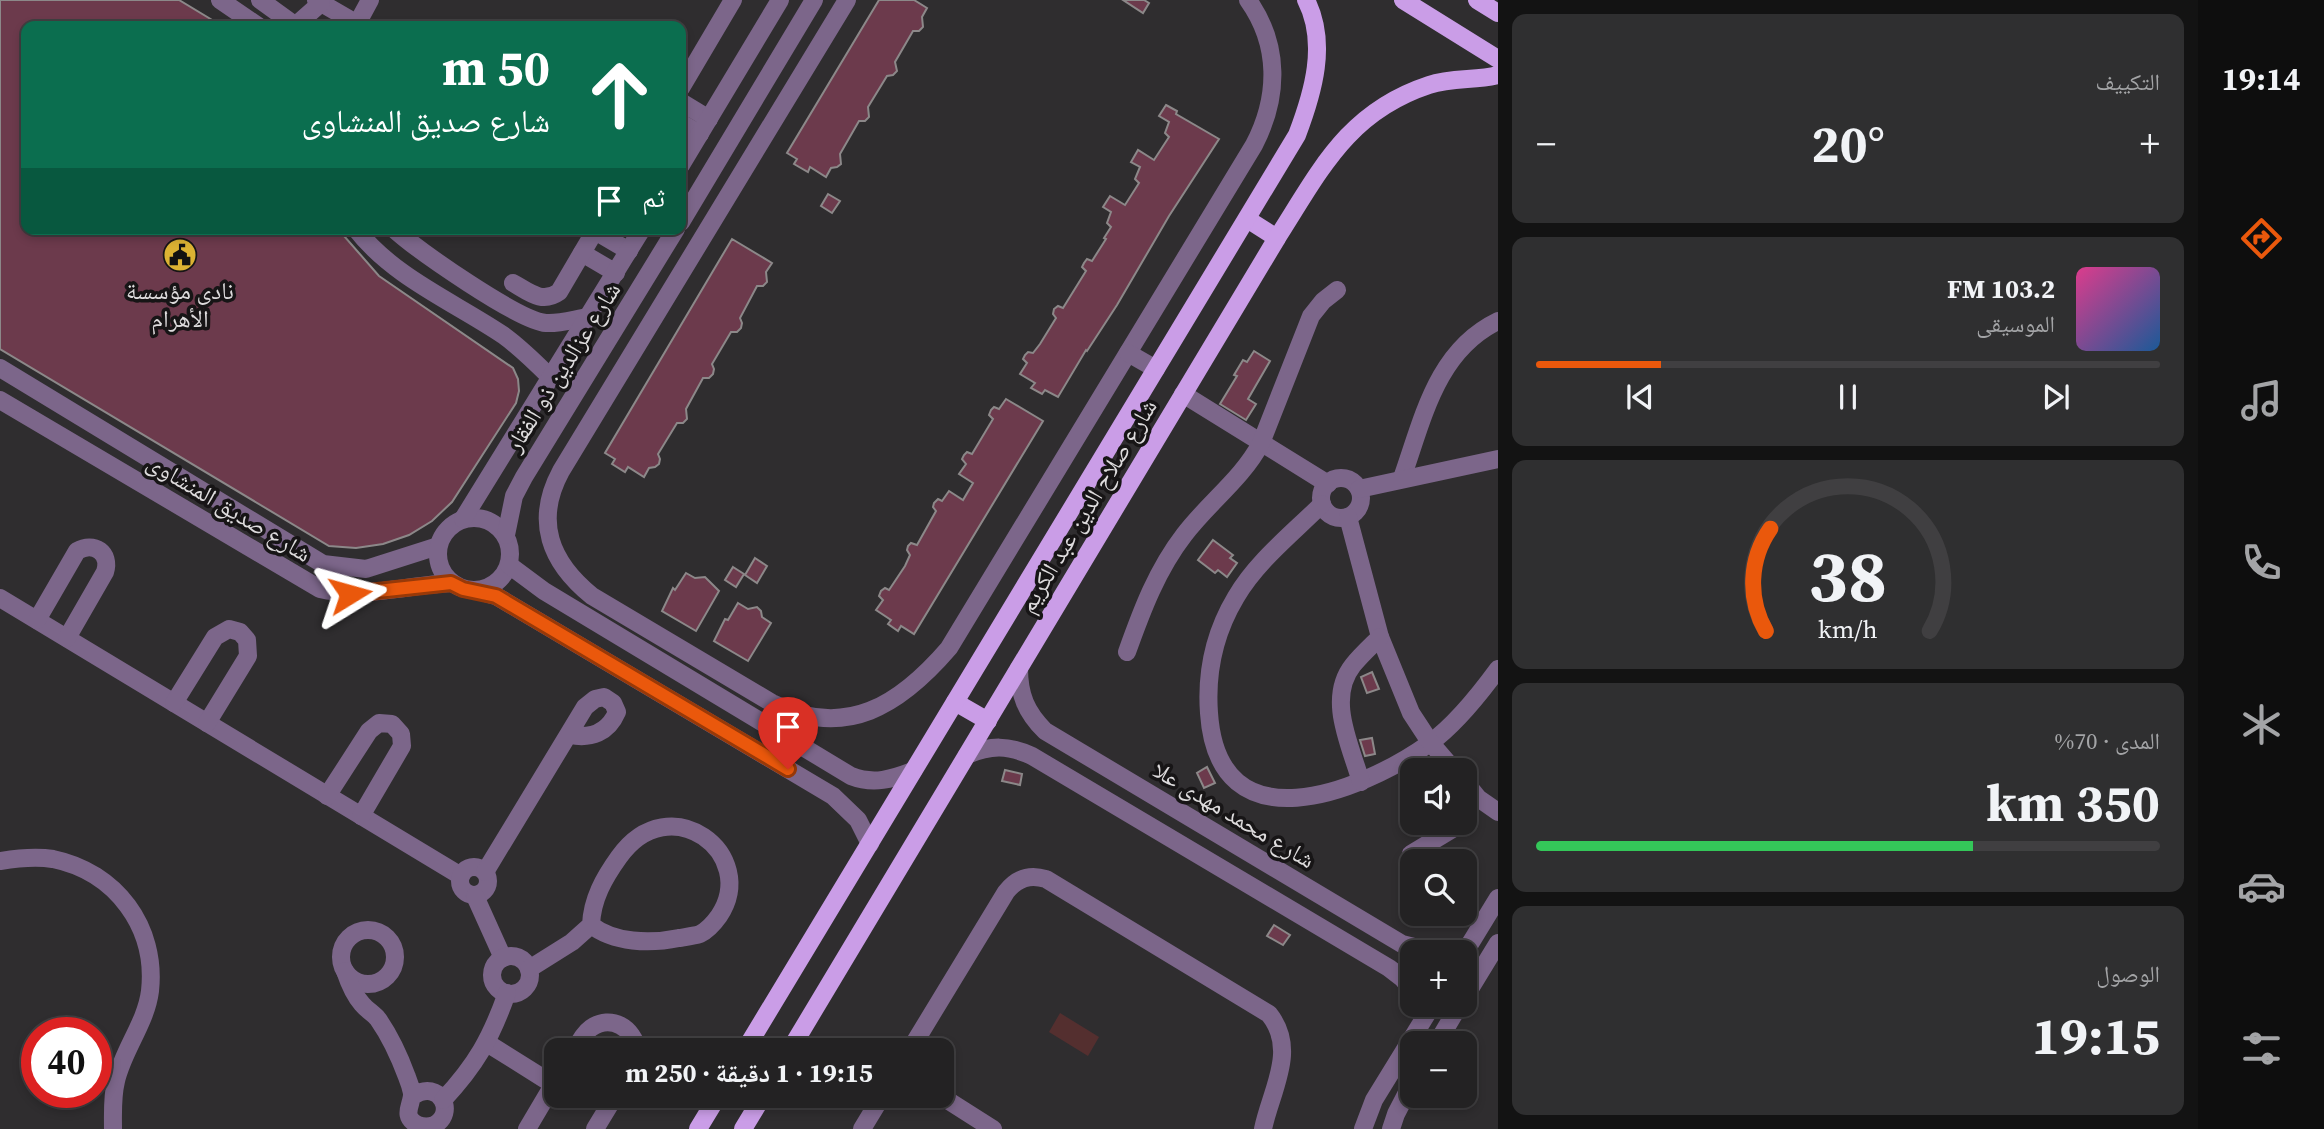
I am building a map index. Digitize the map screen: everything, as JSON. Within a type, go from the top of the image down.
[{"type":"main road","name":"شارع صلاح الدين عبد الكريم","points":[[752,1038],[1297,135],[1312,89],[1317,38],[1306,0]]},
{"type":"main road","points":[[1403,0],[1498,59]]},
{"type":"main road","points":[[1476,0],[1498,13]]},
{"type":"main road","name":"شارع صلاح الدين عبد الكريم","points":[[797,1038],[1277,238],[1329,156],[1350,132],[1374,111],[1402,95],[1431,84],[1498,75]]},
{"type":"main road","points":[[1247,219],[1277,238]]},
{"type":"main road","points":[[956,702],[988,721]]},
{"type":"main road","points":[[698,1129],[711,1108]]},
{"type":"main road","points":[[743,1129],[755,1108]]},
{"type":"street","points":[[220,0],[251,21]]},
{"type":"street","points":[[260,0],[288,21]]},
{"type":"street","points":[[361,21],[370,0]]},
{"type":"street","points":[[686,80],[733,0]]},
{"type":"street","points":[[686,157],[780,0]]},
{"type":"street","points":[[686,210],[814,0]]},
{"type":"street","points":[[847,0],[561,471],[550,495],[547,521],[556,556],[571,577],[592,596],[772,703],[812,717],[841,718],[856,716],[897,698],[923,676],[948,648],[1255,145],[1266,119],[1272,92],[1273,62],[1266,33],[1248,0]]},
{"type":"street","points":[[300,21],[319,1],[352,21]]},
{"type":"street","points":[[686,107],[704,126]]},
{"type":"street","points":[[686,124],[704,126]]},
{"type":"street","points":[[361,235],[369,246],[395,267],[504,336],[551,378]]},
{"type":"street","points":[[402,235],[422,251],[526,317],[546,323],[589,317]]},
{"type":"street","points":[[513,283],[537,297],[553,296],[559,292],[593,235]]},
{"type":"street","points":[[604,235],[629,251]]},
{"type":"street","name":"شارع عزالدين ذو الفقار","points":[[463,519],[638,235]]},
{"type":"street","name":"شارع عزالدين ذو الفقار","points":[[506,536],[514,496],[672,235]]},
{"type":"street","points":[[582,253],[616,273]]},
{"type":"street","points":[[1127,652],[1146,599],[1170,555],[1200,516],[1244,470],[1261,443],[1311,316],[1322,301],[1337,290]]},
{"type":"street","points":[[1402,478],[1434,385],[1450,358],[1468,340],[1498,321]]},
{"type":"street","points":[[1128,353],[1156,369]]},
{"type":"street","name":"شارع صديق المنشاوى","points":[[0,368],[323,564],[366,569],[438,546]]},
{"type":"street","points":[[1183,394],[1328,484]]},
{"type":"street","name":"شارع صديق المنشاوى","points":[[4,407],[320,589],[350,594],[451,583]]},
{"type":"street","points":[[513,439],[538,454]]},
{"type":"street","points":[[1359,489],[1498,459]]},
{"type":"street","points":[[1345,479],[1359,489],[1360,505],[1348,517],[1335,517],[1325,510],[1322,493],[1328,484],[1345,479]]},
{"type":"street","points":[[1322,504],[1253,573],[1224,618],[1215,643],[1208,696],[1210,723],[1215,748],[1224,768],[1239,783],[1257,794],[1277,799],[1298,799],[1362,782],[1430,742],[1458,717],[1498,669]]},
{"type":"street","points":[[475,590],[490,587],[502,578],[509,565],[506,536],[498,526],[487,519],[475,517],[463,519],[447,529],[438,546],[438,560],[442,572],[451,583],[463,589],[496,596],[833,796],[858,820],[870,844]]},
{"type":"street","points":[[1348,517],[1380,637],[1411,713],[1444,758]]},
{"type":"street","points":[[37,620],[77,551],[88,547],[100,550],[106,560],[105,572],[67,638]]},
{"type":"street","points":[[509,565],[544,591],[859,779],[879,781],[913,771]]},
{"type":"street","points":[[0,598],[461,876]]},
{"type":"street","points":[[174,703],[219,633],[229,629],[240,632],[249,645],[248,656],[207,723]]},
{"type":"street","points":[[1362,782],[1340,709],[1341,694],[1352,666],[1380,637]]},
{"type":"street","points":[[686,676],[696,658]]},
{"type":"street","name":"شارع محمد مهدى علا","points":[[1019,668],[1023,703],[1032,718],[1045,731],[1400,943]]},
{"type":"street","points":[[327,796],[373,726],[386,722],[392,724],[401,734],[402,747],[361,816]]},
{"type":"street","points":[[461,876],[463,890],[475,896],[484,892],[489,885],[485,872],[570,735]]},
{"type":"street","points":[[967,755],[984,748],[1000,746],[1017,749],[1032,756],[1400,976]]},
{"type":"street","points":[[847,808],[859,779]]},
{"type":"street","points":[[1477,793],[1494,809],[1477,816]]},
{"type":"street","points":[[529,969],[572,942],[591,925],[596,894],[614,864],[636,838],[667,825],[685,827],[701,833],[724,859],[728,876],[726,902],[714,924],[700,933],[650,941],[612,937],[591,925]]},
{"type":"street","points":[[1419,849],[1442,835]]},
{"type":"street","points":[[0,861],[26,857],[51,859],[76,866],[99,877],[120,894],[136,916],[147,941],[152,967],[150,995],[116,1080],[113,1129]]},
{"type":"street","points":[[461,876],[472,867],[485,872]]},
{"type":"street","points":[[917,1038],[1006,892],[1019,880],[1038,877],[1046,879],[1269,1014],[1281,1033],[1283,1055],[1263,1129]]},
{"type":"street","points":[[475,896],[503,958]]},
{"type":"street","points":[[1473,940],[1495,908]]},
{"type":"street","points":[[377,1017],[388,975],[394,964],[395,952],[389,940],[380,932],[367,930],[355,933],[345,942],[341,953],[345,971],[357,997],[377,1017],[399,1056],[410,1103],[415,1124],[436,1126],[445,1108],[437,1093],[420,1091],[410,1103],[408,1129]]},
{"type":"street","points":[[1477,977],[1498,943]]},
{"type":"street","points":[[509,956],[522,959],[529,969],[525,988],[513,994],[496,986],[492,974],[494,967],[509,956]]},
{"type":"street","points":[[345,971],[353,980],[365,984],[378,983],[388,975]]},
{"type":"street","points":[[443,1100],[468,1074],[487,1043],[507,993]]},
{"type":"street","points":[[1420,1017],[1421,1023]]},
{"type":"street","points":[[1363,1129],[1374,1100],[1425,1017]]},
{"type":"street","points":[[583,1038],[589,1029],[607,1022],[625,1028],[633,1038]]},
{"type":"street","points":[[487,1043],[544,1077]]},
{"type":"street","points":[[527,1129],[544,1101]]},
{"type":"street","points":[[954,1104],[993,1129]]},
{"type":"street","points":[[1391,1129],[1400,1106]]},
{"type":"street","points":[[595,1129],[608,1108]]},
{"type":"street","points":[[755,1129],[758,1108]]},
{"type":"street","points":[[862,1129],[875,1108]]},
{"type":"shaded area","points":[[1060,1013],[1099,1037],[1088,1056],[1049,1032]]},
{"type":"building","name":"نادى مؤسسة الأهرام","points":[[0,0],[179,0],[214,21],[21,21],[21,235],[343,235],[379,276],[513,368],[519,391],[516,403],[452,502],[432,521],[409,535],[383,544],[356,548],[329,546],[0,349]]},
{"type":"building","points":[[879,0],[914,0],[927,8],[922,17],[923,27],[919,31],[913,31],[895,62],[897,71],[887,76],[868,107],[869,117],[865,121],[859,121],[840,154],[841,164],[831,168],[826,177],[810,167],[808,172],[794,164],[797,159],[787,153]]},
{"type":"building","points":[[1123,0],[1144,0],[1149,3],[1143,13]]},
{"type":"building","points":[[1166,105],[1177,111],[1176,114],[1219,139],[1058,397],[1045,390],[1042,394],[1031,388],[1035,383],[1020,374],[1027,363],[1023,359],[1028,352],[1033,353],[1040,344],[1056,318],[1054,309],[1058,306],[1063,308],[1086,271],[1082,267],[1084,263],[1087,259],[1092,261],[1106,239],[1104,238],[1111,227],[1107,223],[1111,212],[1103,207],[1110,196],[1125,205],[1139,183],[1135,179],[1140,167],[1131,162],[1138,150],[1154,160],[1169,137],[1165,133],[1169,122],[1159,116]]},
{"type":"building","points":[[828,194],[840,201],[832,213],[821,206]]},
{"type":"building","points":[[732,239],[772,263],[766,272],[767,282],[763,286],[757,286],[740,318],[741,328],[737,332],[731,332],[712,364],[713,374],[709,378],[703,378],[686,409],[687,419],[683,423],[677,423],[658,454],[659,464],[649,468],[644,477],[628,467],[625,472],[612,464],[615,459],[605,453]]},
{"type":"building","points":[[1254,351],[1270,361],[1248,399],[1256,404],[1246,420],[1220,404],[1243,360],[1247,362]]},
{"type":"building","points":[[1006,399],[1043,421],[914,634],[901,626],[898,631],[888,624],[891,620],[876,610],[883,600],[879,596],[881,591],[885,588],[889,590],[905,566],[910,555],[908,546],[911,543],[917,545],[936,511],[934,503],[938,499],[942,501],[949,491],[963,500],[973,483],[959,474],[966,464],[962,459],[967,452],[972,454],[993,419],[989,415],[991,410],[994,407],[999,409]]},
{"type":"building","points":[[1213,540],[1233,555],[1230,558],[1237,563],[1227,577],[1218,570],[1215,573],[1198,560]]},
{"type":"building","points":[[755,558],[767,566],[757,583],[745,575]]},
{"type":"building","points":[[733,567],[744,574],[736,587],[725,580]]},
{"type":"building","points":[[686,573],[695,578],[705,577],[719,591],[696,631],[662,611],[673,588],[675,590]]},
{"type":"building","points":[[738,603],[748,609],[757,607],[762,617],[771,623],[748,661],[714,641],[725,619],[728,620]]},
{"type":"building","points":[[1372,672],[1379,689],[1367,693],[1361,677]]},
{"type":"building","points":[[1372,738],[1375,754],[1365,756],[1360,740]]},
{"type":"building","points":[[1207,767],[1215,783],[1204,788],[1197,773]]},
{"type":"building","points":[[1005,770],[1022,774],[1020,785],[1002,781]]},
{"type":"building","points":[[1274,925],[1290,935],[1283,945],[1267,936]]},
{"type":"place","name":"نادى مؤسسة الأهرام","points":[[180,255]]},
{"type":"route","points":[[350,594],[411,585],[451,583],[463,589],[496,596],[788,769]]}]
